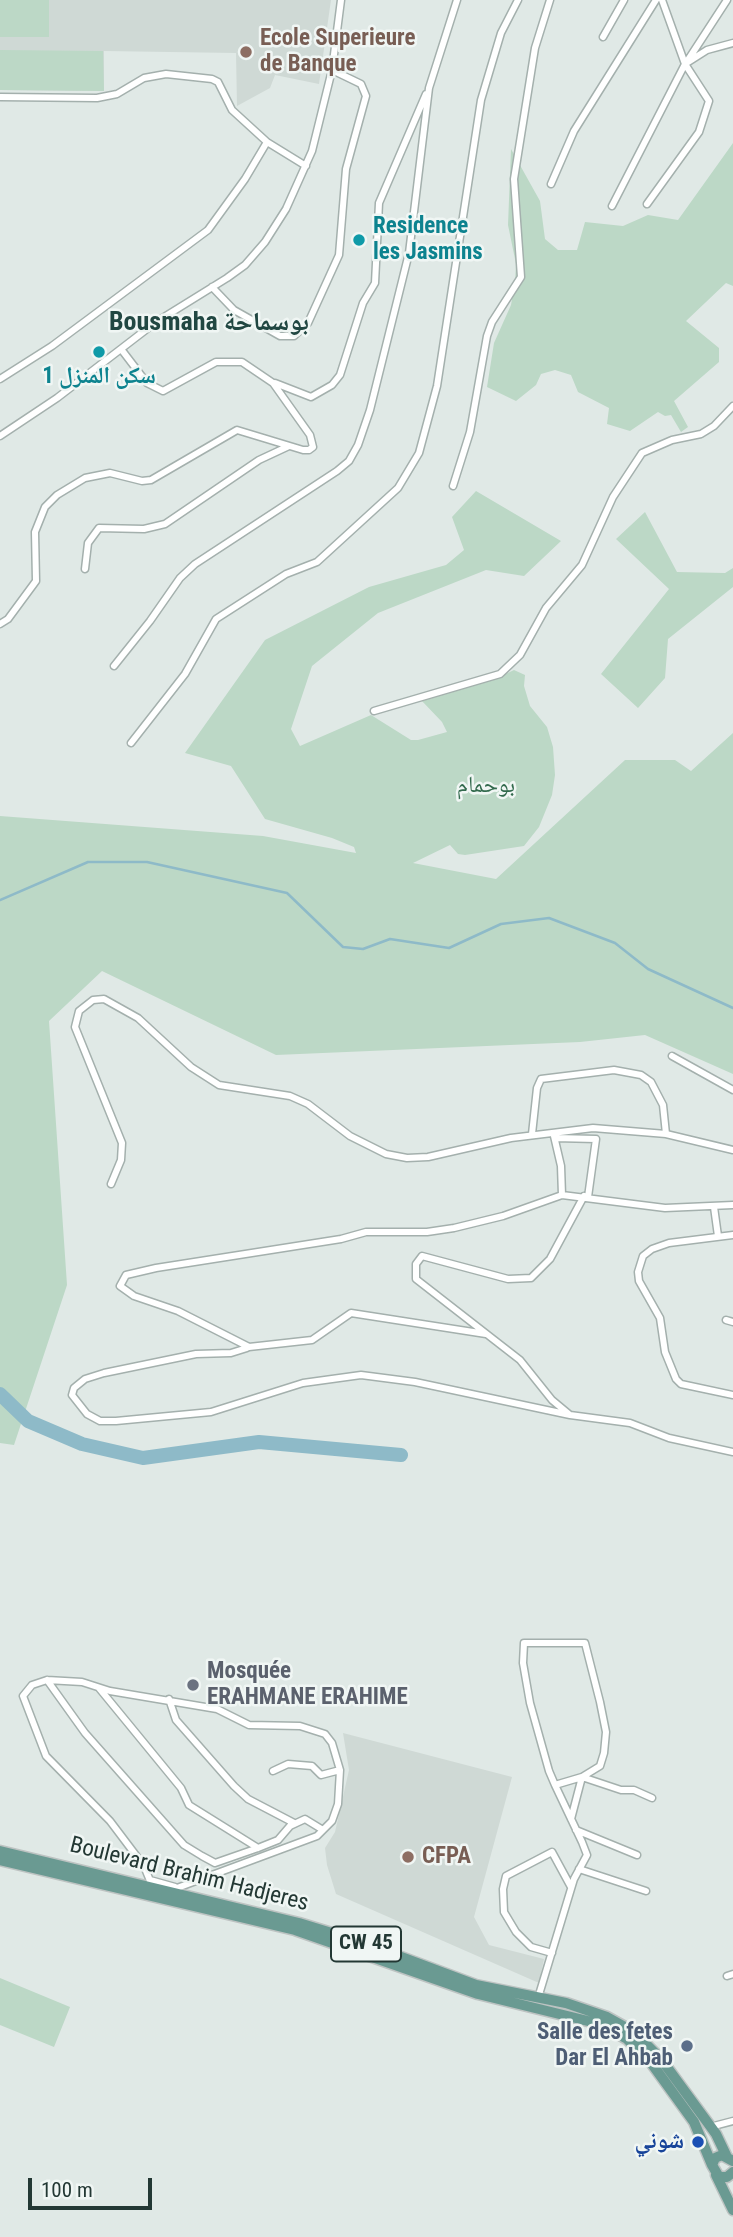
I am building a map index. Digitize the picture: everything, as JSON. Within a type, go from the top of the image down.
[{"type":"main road","name":"Boulevard Brahim Hadjeres","points":[[0,1851],[309,1925],[456,1978],[589,2010],[634,2032],[661,2059],[690,2108]]},
{"type":"main road","points":[[0,1860],[161,1889],[305,1933],[478,1994],[600,2024],[642,2052],[690,2108]]},
{"type":"main road","name":"CW 45","points":[[690,2108],[710,2127],[730,2158]]},
{"type":"main road","name":"CW 45","points":[[690,2108],[714,2170]]},
{"type":"main road","points":[[730,2158],[715,2158],[714,2170],[733,2210]]},
{"type":"main road","points":[[714,2170],[723,2178],[733,2172]]},
{"type":"street","points":[[0,436],[57,398],[156,321],[245,265],[265,242],[286,209],[306,166],[332,70],[341,0]]},
{"type":"street","points":[[121,349],[147,383],[163,391],[216,362],[229,360],[242,362],[273,383],[311,397],[332,385],[340,374],[363,303],[375,283],[379,203],[429,88],[457,0]]},
{"type":"street","points":[[131,743],[185,674],[216,619],[286,573],[317,562],[398,488],[419,453],[437,386],[481,100],[502,33],[518,0]]},
{"type":"street","points":[[453,486],[470,432],[487,336],[498,311],[522,277],[514,216],[514,179],[535,48],[550,0]]},
{"type":"street","points":[[603,37],[624,0]]},
{"type":"street","points":[[551,184],[574,131],[656,0]]},
{"type":"street","points":[[647,204],[699,132],[709,100],[685,64],[662,0]]},
{"type":"street","points":[[612,206],[685,64],[712,27],[727,0]]},
{"type":"street","points":[[685,64],[707,50],[733,43]]},
{"type":"street","points":[[212,287],[243,316],[280,336],[294,336],[308,323],[339,255],[346,169],[366,96],[361,84],[332,70]]},
{"type":"street","points":[[0,97],[97,98],[117,94],[145,78],[192,75],[218,82],[232,110],[267,142],[306,166]]},
{"type":"street","points":[[114,666],[180,578],[195,564],[337,471],[349,461],[358,445],[370,410],[410,253],[429,88]]},
{"type":"street","points":[[0,379],[52,346],[208,230],[245,179],[267,142]]},
{"type":"street","points":[[0,624],[8,620],[36,580],[35,532],[45,506],[57,495],[99,473],[142,481],[151,480],[237,430],[309,450],[313,442],[273,383]]},
{"type":"street","points":[[374,711],[500,674],[520,655],[546,608],[582,565],[613,497],[642,453],[672,440],[701,434],[714,426],[733,406]]},
{"type":"street","points":[[85,569],[88,543],[99,528],[144,529],[165,524],[258,460],[289,446]]},
{"type":"street","points":[[111,1184],[121,1160],[122,1143],[75,1027],[79,1011],[93,1000],[104,999],[138,1018],[191,1067],[219,1086],[290,1096],[308,1104],[350,1136],[386,1154],[407,1158],[428,1157],[532,1134],[598,1129],[666,1133],[733,1150]]},
{"type":"street","points":[[672,1056],[733,1090]]},
{"type":"street","points":[[532,1134],[537,1088],[541,1079],[614,1070],[640,1074],[652,1082],[663,1105],[666,1133]]},
{"type":"street","points":[[570,1415],[552,1399],[520,1360],[416,1279],[416,1264],[422,1256],[508,1279],[531,1278],[550,1259],[586,1196],[598,1129]]},
{"type":"street","points":[[554,1134],[596,1139]]},
{"type":"street","points":[[554,1134],[561,1166],[562,1195]]},
{"type":"street","points":[[249,1347],[178,1311],[134,1296],[120,1286],[126,1275],[156,1268],[341,1239],[366,1232],[427,1232],[454,1228],[503,1216],[562,1195],[665,1208],[733,1205]]},
{"type":"street","points":[[713,1207],[718,1236]]},
{"type":"street","points":[[733,1235],[668,1243],[652,1249],[643,1256],[638,1272],[639,1281],[660,1318],[665,1352],[676,1379],[681,1384],[733,1395]]},
{"type":"street","points":[[486,1334],[351,1313],[312,1340],[249,1347],[231,1353],[196,1354],[104,1373],[85,1379],[74,1388],[72,1395],[87,1414],[100,1421],[116,1421],[211,1412],[303,1383],[361,1375],[415,1382],[570,1415],[630,1423],[669,1438],[733,1452]]},
{"type":"street","points":[[538,1998],[571,1886],[587,1855],[555,1785],[530,1703],[523,1663],[524,1643],[585,1643],[606,1732],[600,1766],[582,1777],[555,1785]]},
{"type":"street","points":[[47,1680],[85,1733],[184,1845],[215,1863],[278,1840],[295,1823],[305,1819],[323,1830]]},
{"type":"street","points":[[47,1680],[97,1685],[110,1691],[217,1709],[249,1725],[300,1727],[325,1734],[336,1752],[340,1770],[338,1804],[332,1821],[307,1839],[161,1889],[110,1821],[46,1756],[23,1696],[32,1685],[47,1680]]},
{"type":"street","points":[[97,1685],[181,1788],[189,1805],[258,1848]]},
{"type":"street","points":[[169,1699],[176,1720],[234,1786],[248,1799],[295,1823]]},
{"type":"street","points":[[273,1771],[288,1764],[312,1766],[321,1775],[340,1770]]},
{"type":"street","points":[[582,1777],[621,1790],[634,1790],[652,1798]]},
{"type":"street","points":[[571,1819],[582,1777]]},
{"type":"street","points":[[576,1830],[638,1855]]},
{"type":"street","points":[[552,1953],[531,1947],[516,1932],[504,1912],[503,1889],[506,1876],[552,1852],[571,1886]]},
{"type":"street","points":[[579,1869],[646,1891]]},
{"type":"street","points":[[710,2127],[733,2121]]},
{"type":"shaded area","name":"Ecole Superieure de Banque","points":[[0,0],[331,0],[319,84],[275,75],[270,88],[237,106],[236,53],[104,51],[104,91],[0,90]]},
{"type":"shaded area","name":"CFPA","points":[[343,1733],[512,1777],[474,1917],[489,1945],[544,1959],[539,1983],[336,1894],[325,1848],[335,1832],[349,1770]]},
{"type":"green space","points":[[0,0],[49,0],[49,37],[0,37]]},
{"type":"green space","points":[[0,50],[103,51],[104,91],[0,90]]},
{"type":"green space","points":[[733,143],[733,286],[726,283],[686,321],[719,348],[719,362],[674,401],[688,427],[681,432],[671,415],[665,416],[658,412],[630,431],[607,424],[609,408],[578,392],[571,375],[555,370],[541,374],[536,385],[516,401],[487,387],[494,343],[511,305],[515,282],[516,264],[508,225],[511,149],[540,201],[545,239],[558,250],[577,250],[585,222],[623,226],[648,215],[678,220]]},
{"type":"green space","name":"بوحمام","points":[[476,491],[561,541],[524,576],[486,570],[378,613],[312,666],[291,729],[300,746],[371,715],[411,740],[418,740],[447,732],[442,722],[422,701],[493,680],[514,670],[525,675],[524,686],[530,706],[547,727],[553,747],[555,775],[552,795],[539,827],[524,846],[465,855],[458,854],[450,845],[413,863],[496,879],[625,760],[675,760],[691,771],[733,733],[733,1074],[645,1035],[580,1042],[276,1055],[102,971],[49,1021],[67,1285],[14,1445],[0,1443],[0,816],[263,836],[356,853],[354,847],[332,838],[265,819],[231,766],[185,753],[265,640],[369,587],[446,565],[464,550],[452,517]]},
{"type":"green space","points":[[645,512],[677,572],[725,573],[733,568],[733,587],[668,639],[665,678],[638,708],[601,674],[669,589],[616,539]]},
{"type":"green space","points":[[0,1978],[70,2007],[54,2047],[0,2025]]},
{"type":"waterway","points":[[0,900],[88,862],[147,862],[287,893],[343,947],[363,949],[390,939],[449,948],[501,924],[549,918],[615,943],[648,969],[733,1008]]},
{"type":"waterway","points":[[0,1394],[28,1421],[82,1444],[143,1458],[259,1442],[401,1455]]},
{"type":"place","name":"Ecole Superieure de Banque","points":[[246,52]]},
{"type":"place","name":"Residence les Jasmins","points":[[359,240]]},
{"type":"place","name":"سكن المنزل 1","points":[[99,352]]},
{"type":"place","name":"Mosquée ERAHMANE ERAHIME","points":[[193,1685]]},
{"type":"place","name":"CFPA","points":[[408,1857]]},
{"type":"place","name":"Salle des fetes Dar El Ahbab","points":[[687,2046]]},
{"type":"place","name":"شوني","points":[[698,2142]]},
{"type":"district","name":"Bousmaha بوسماحة","points":[[209,323]]}]
